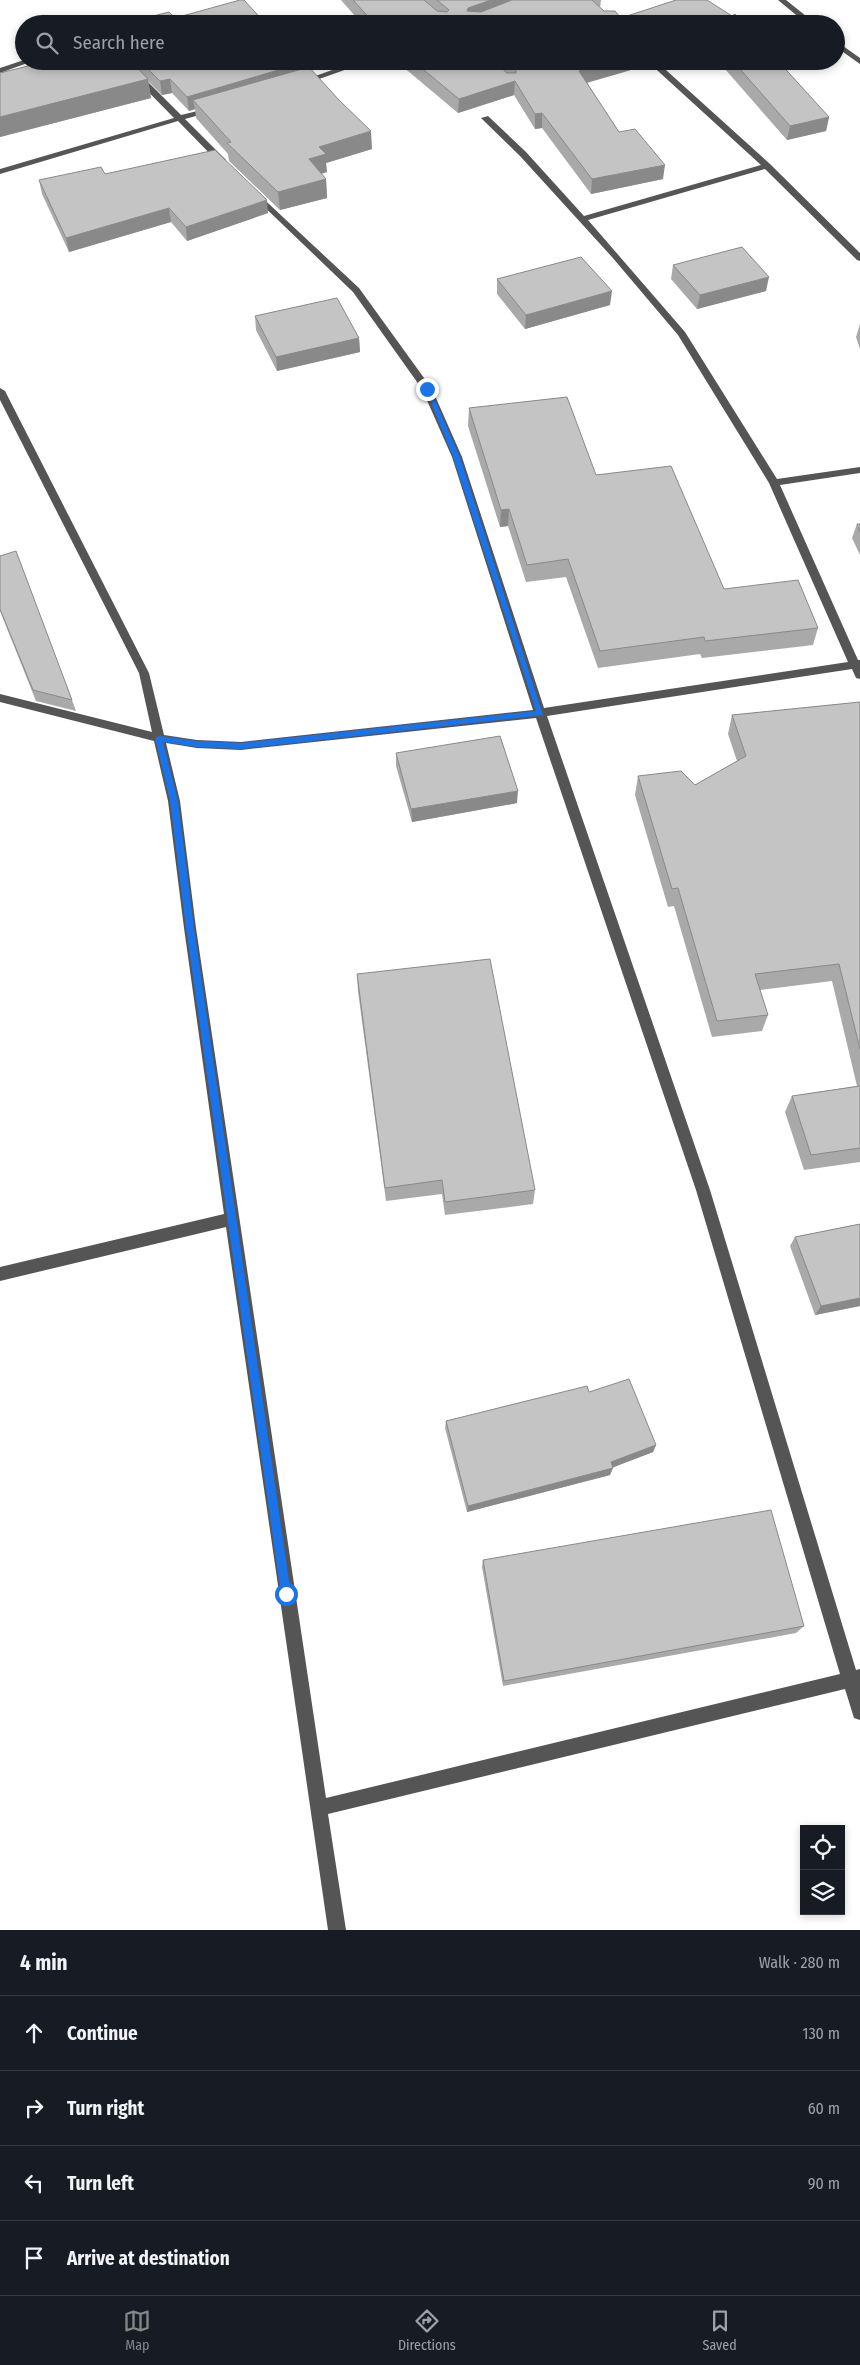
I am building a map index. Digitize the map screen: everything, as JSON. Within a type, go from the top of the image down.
[{"type":"street","points":[[782,0],[801,15]]},
{"type":"street","points":[[845,50],[860,62]]},
{"type":"street","points":[[0,71],[15,66]]},
{"type":"street","points":[[131,70],[177,119],[227,167]]},
{"type":"street","points":[[297,84],[313,75],[332,70]]},
{"type":"street","points":[[661,70],[767,166],[860,258]]},
{"type":"street","points":[[0,172],[224,106]]},
{"type":"street","points":[[0,698],[159,738],[197,744],[241,746],[540,713],[858,668],[774,483],[682,334],[582,219],[523,154],[486,118]]},
{"type":"street","points":[[582,219],[767,166]]},
{"type":"street","points":[[249,187],[356,290],[427,389],[457,457],[540,713],[703,1190],[855,1678],[860,1712]]},
{"type":"street","points":[[0,391],[144,674],[174,801],[190,928],[232,1219],[337,1930]]},
{"type":"street","points":[[774,483],[860,470]]},
{"type":"street","points":[[0,1274],[232,1219]]},
{"type":"street","points":[[319,1808],[855,1678]]},
{"type":"building","points":[[244,0],[258,15],[186,15]]},
{"type":"building","points":[[353,0],[424,0],[437,11],[447,12],[449,10],[437,0],[491,0],[468,8],[467,11],[481,12],[512,0],[592,0],[604,11],[615,11],[618,15],[367,15]]},
{"type":"building","points":[[676,0],[707,0],[730,15],[630,15]]},
{"type":"building","points":[[169,12],[172,15],[157,15]]},
{"type":"building","points":[[15,69],[140,70],[148,79],[0,117],[0,73]]},
{"type":"building","points":[[149,70],[278,70],[187,97],[170,79],[160,81]]},
{"type":"building","points":[[298,70],[312,70],[371,131],[319,147],[326,154],[309,159],[326,179],[278,192],[227,143],[231,142],[193,100]]},
{"type":"building","points":[[424,70],[504,70],[507,73],[516,73],[516,70],[582,70],[579,71],[619,132],[635,129],[665,165],[592,179],[542,113],[535,114],[515,81],[459,99]]},
{"type":"building","points":[[741,70],[786,70],[829,117],[790,126]]},
{"type":"building","points":[[215,150],[267,200],[186,227],[169,208],[66,238],[39,180],[101,167],[105,174]]},
{"type":"building","points":[[742,247],[769,277],[700,295],[673,265]]},
{"type":"building","points":[[581,257],[612,291],[526,315],[497,279]]},
{"type":"building","points":[[337,298],[359,338],[276,357],[255,316]]},
{"type":"building","points":[[567,397],[596,475],[671,466],[724,589],[798,580],[818,628],[705,641],[704,637],[600,651],[568,559],[527,565],[509,509],[501,510],[469,408]]},
{"type":"building","points":[[16,551],[72,700],[33,690],[0,609],[0,556]]},
{"type":"building","points":[[860,702],[860,1049],[839,964],[755,974],[768,1015],[717,1021],[678,888],[672,889],[638,776],[681,771],[695,785],[746,756],[732,715]]},
{"type":"building","points":[[500,736],[518,791],[411,809],[396,753]]},
{"type":"building","points":[[490,959],[535,1190],[445,1202],[442,1180],[385,1188],[357,974]]},
{"type":"building","points":[[860,1086],[860,1148],[811,1155],[792,1096]]},
{"type":"building","points":[[860,1224],[860,1298],[821,1306],[795,1237]]},
{"type":"building","points":[[629,1379],[656,1445],[611,1462],[613,1468],[468,1506],[446,1421],[587,1386],[589,1392]]},
{"type":"building","points":[[771,1510],[804,1626],[504,1681],[483,1560]]},
{"type":"route","points":[[286,1594],[190,928],[174,801],[159,738],[197,744],[241,746],[540,713],[457,457],[427,389]]}]
